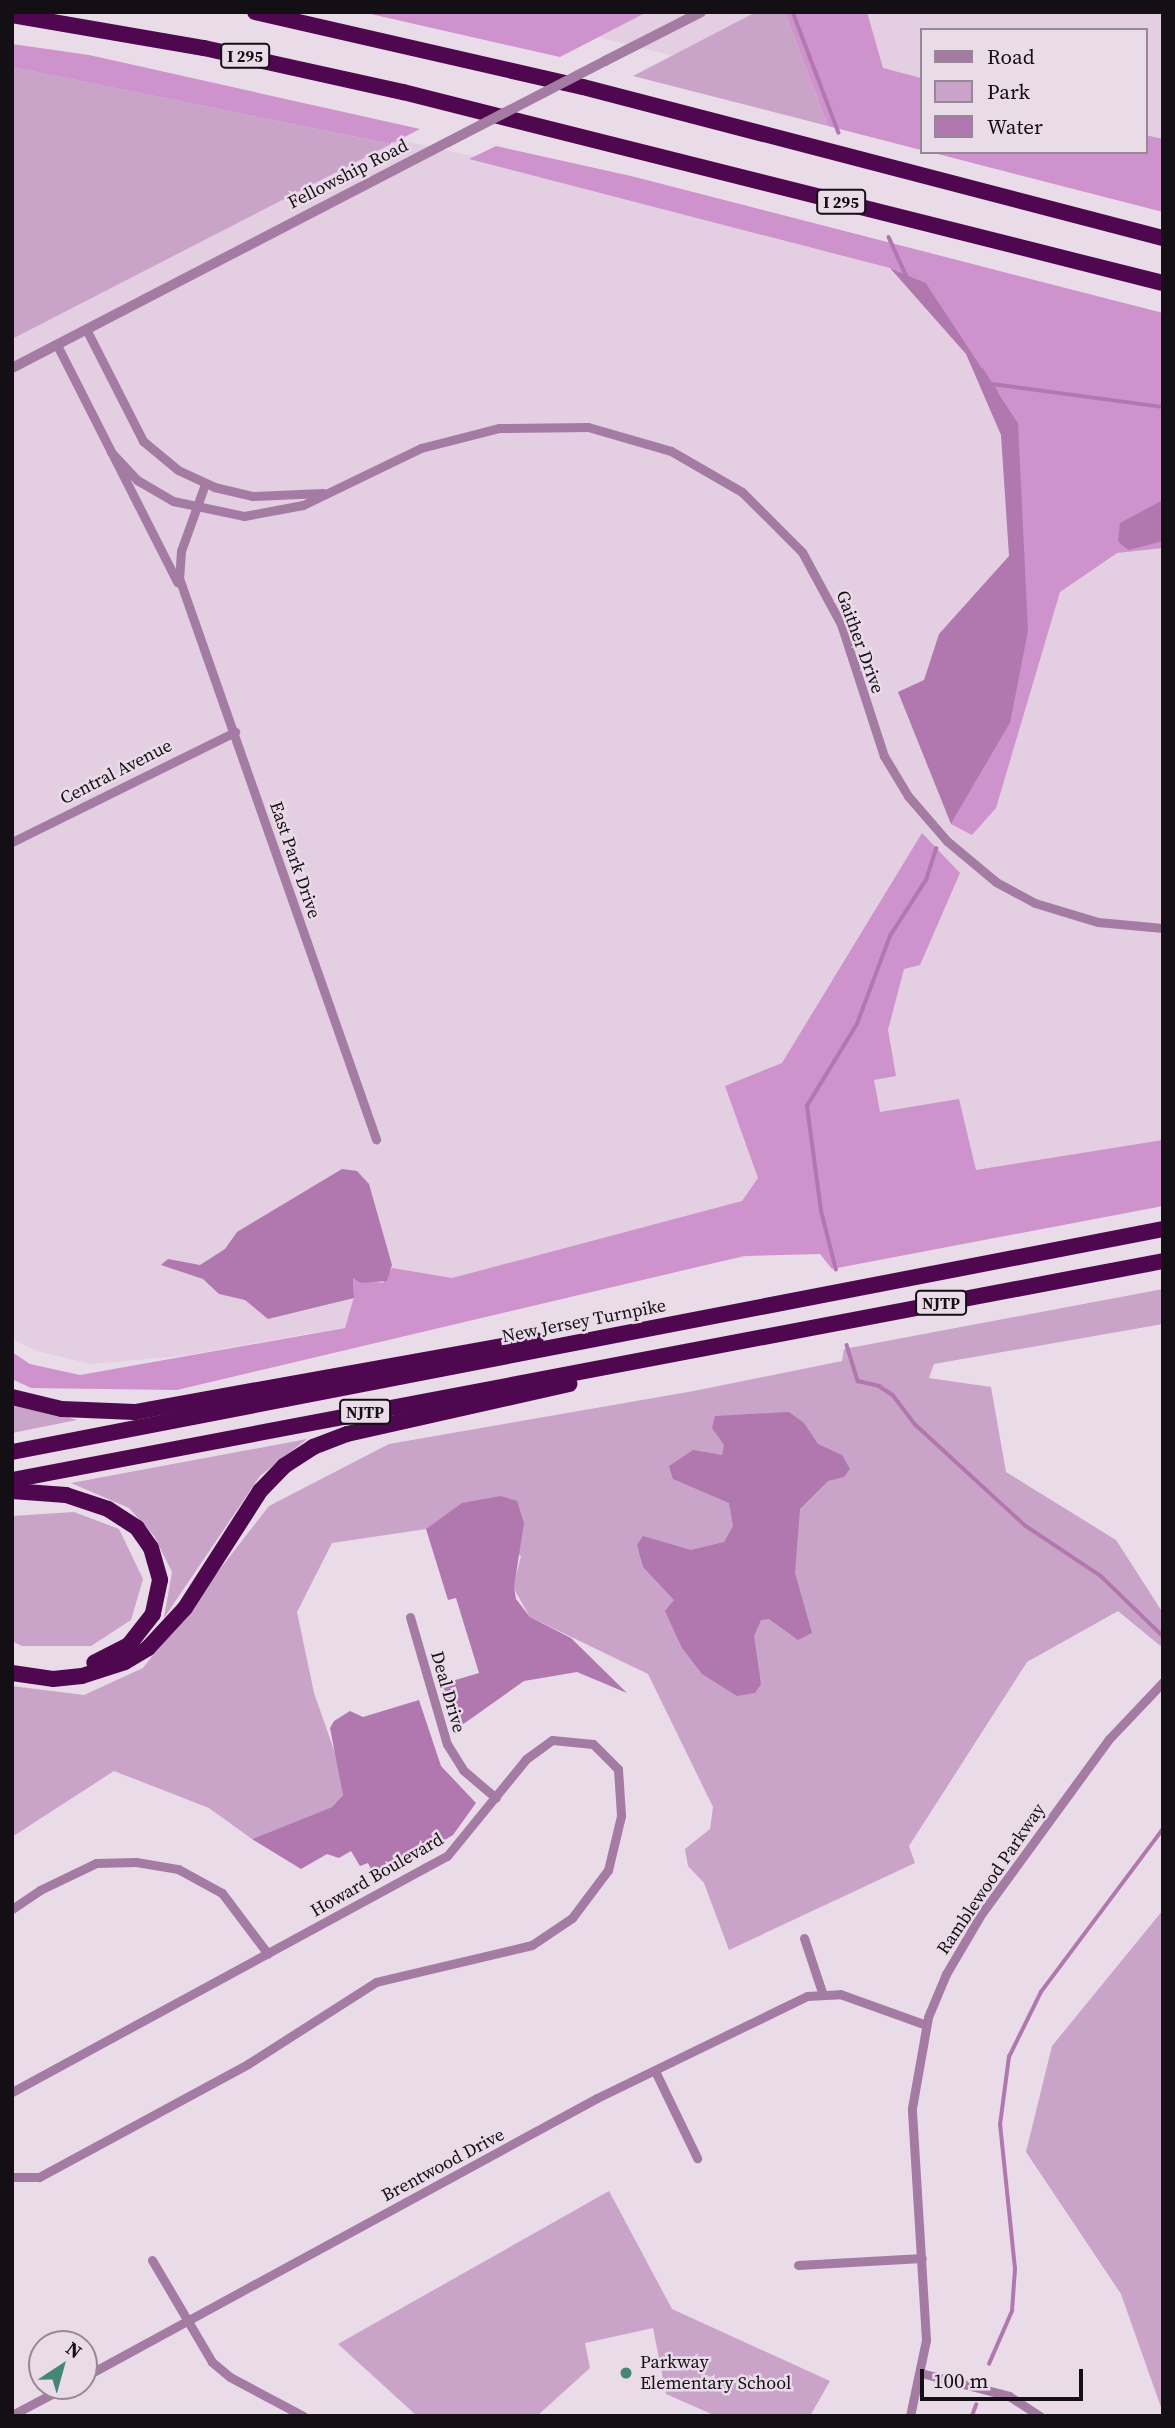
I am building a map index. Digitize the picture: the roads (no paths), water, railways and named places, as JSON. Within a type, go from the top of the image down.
[{"type":"highway","points":[[256,12],[583,87],[1163,238]]},
{"type":"highway","name":"I 295","points":[[12,15],[204,48],[402,92],[1163,283]]},
{"type":"highway","name":"New Jersey Turnpike","points":[[12,1452],[1163,1229]]},
{"type":"highway","name":"NJTP","points":[[12,1480],[693,1349],[719,1349],[1163,1261]]},
{"type":"highway","points":[[12,1397],[62,1409],[135,1412],[514,1342],[623,1333]]},
{"type":"highway","points":[[12,1673],[53,1679],[82,1676],[125,1662],[148,1648],[185,1608],[260,1491],[284,1466],[328,1440],[719,1349]]},
{"type":"highway","points":[[12,1491],[66,1495],[120,1514],[145,1538],[160,1580],[147,1626],[118,1653],[62,1668],[12,1662]]},
{"type":"street","name":"Fellowship Road","points":[[12,368],[701,12]]},
{"type":"street","name":"Gaither Drive","points":[[86,329],[143,440],[178,470],[205,484],[271,498],[331,492]]},
{"type":"street","name":"East Park Drive","points":[[57,345],[183,593],[235,732],[376,1139]]},
{"type":"street","name":"Gaither Drive","points":[[111,452],[155,492],[197,509],[258,515],[288,510],[440,441],[499,428],[544,424],[631,437],[708,469],[768,513],[802,552],[841,624],[884,756],[908,796],[947,841],[996,882],[1035,903],[1098,922],[1163,929]]},
{"type":"street","name":"East Park Drive","points":[[183,593],[178,563],[205,484]]},
{"type":"street","name":"Central Avenue","points":[[12,842],[235,732]]},
{"type":"street","name":"Deal Drive","points":[[410,1617],[447,1744],[463,1770],[496,1798]]},
{"type":"street","name":"Ramblewood Parkway","points":[[909,2416],[921,2373],[926,2318],[912,2108],[926,2025],[946,1973],[982,1913],[1109,1739],[1163,1682]]},
{"type":"street","name":"Howard Boulevard","points":[[12,2092],[447,1856],[526,1759],[552,1741],[593,1744],[618,1769],[623,1795],[614,1851],[593,1895],[572,1918],[533,1945],[376,1982],[323,2012],[311,2028],[39,2177],[12,2178]]},
{"type":"street","points":[[12,1909],[40,1890],[96,1863],[136,1862],[178,1869],[222,1893],[268,1954]]},
{"type":"street","points":[[804,1938],[822,1992],[855,1998],[926,2025]]},
{"type":"street","name":"Brentwood Drive","points":[[98,2369],[655,2071],[822,1992]]},
{"type":"street","points":[[655,2071],[697,2158]]},
{"type":"street","points":[[798,2265],[922,2258]]},
{"type":"street","points":[[152,2260],[186,2322],[212,2362],[230,2377],[303,2416]]},
{"type":"street","points":[[921,2373],[1009,2396],[1040,2416]]},
{"type":"street","points":[[12,2415],[40,2400]]},
{"type":"water","points":[[890,268],[926,283],[1018,423],[1028,631],[1010,723],[951,824],[898,692],[924,680],[939,634],[1009,556],[1001,435],[966,354]]},
{"type":"water","points":[[1163,500],[1163,541],[1129,550],[1123,546],[1118,541],[1120,523]]},
{"type":"water","points":[[342,1169],[357,1171],[369,1184],[392,1265],[387,1281],[361,1283],[353,1278],[354,1298],[268,1319],[245,1300],[219,1294],[203,1279],[161,1265],[168,1259],[200,1265],[225,1249],[237,1232]]},
{"type":"water","points":[[789,1412],[804,1423],[818,1444],[842,1455],[850,1469],[844,1477],[828,1481],[800,1509],[795,1573],[812,1633],[798,1640],[769,1619],[761,1620],[754,1636],[761,1684],[755,1693],[737,1696],[702,1674],[682,1648],[665,1611],[674,1600],[643,1567],[637,1545],[643,1536],[691,1550],[724,1542],[733,1526],[729,1503],[673,1479],[669,1466],[693,1450],[722,1455],[724,1445],[712,1428],[715,1416]]},
{"type":"water","points":[[501,1496],[517,1501],[524,1523],[514,1587],[516,1599],[530,1617],[571,1638],[627,1693],[577,1672],[524,1681],[455,1730],[442,1684],[479,1673],[456,1598],[448,1600],[426,1529],[462,1503]]},
{"type":"water","points":[[419,1700],[441,1766],[476,1803],[453,1835],[377,1881],[368,1863],[360,1866],[351,1851],[339,1858],[327,1854],[301,1869],[252,1839],[332,1807],[343,1795],[330,1728],[334,1721],[350,1711],[363,1717]]},
{"type":"waterway","points":[[793,12],[839,133]]},
{"type":"waterway","points":[[889,237],[907,277]]},
{"type":"waterway","points":[[982,370],[997,393]]},
{"type":"waterway","points":[[993,384],[1163,407]]},
{"type":"waterway","points":[[836,1270],[821,1211],[807,1106],[857,1024],[890,936],[926,880],[936,849]]},
{"type":"waterway","points":[[847,1345],[858,1381],[879,1386],[893,1395],[916,1425],[1026,1526],[1101,1576],[1163,1636]]},
{"type":"waterway","points":[[989,2364],[1012,2311],[1015,2269],[1000,2125],[1009,2057],[1041,1992],[1163,1829]]},
{"type":"waterway","points":[[972,2416],[976,2405]]},
{"type":"place","name":"Parkway Elementary School","points":[[626,2373]]}]
